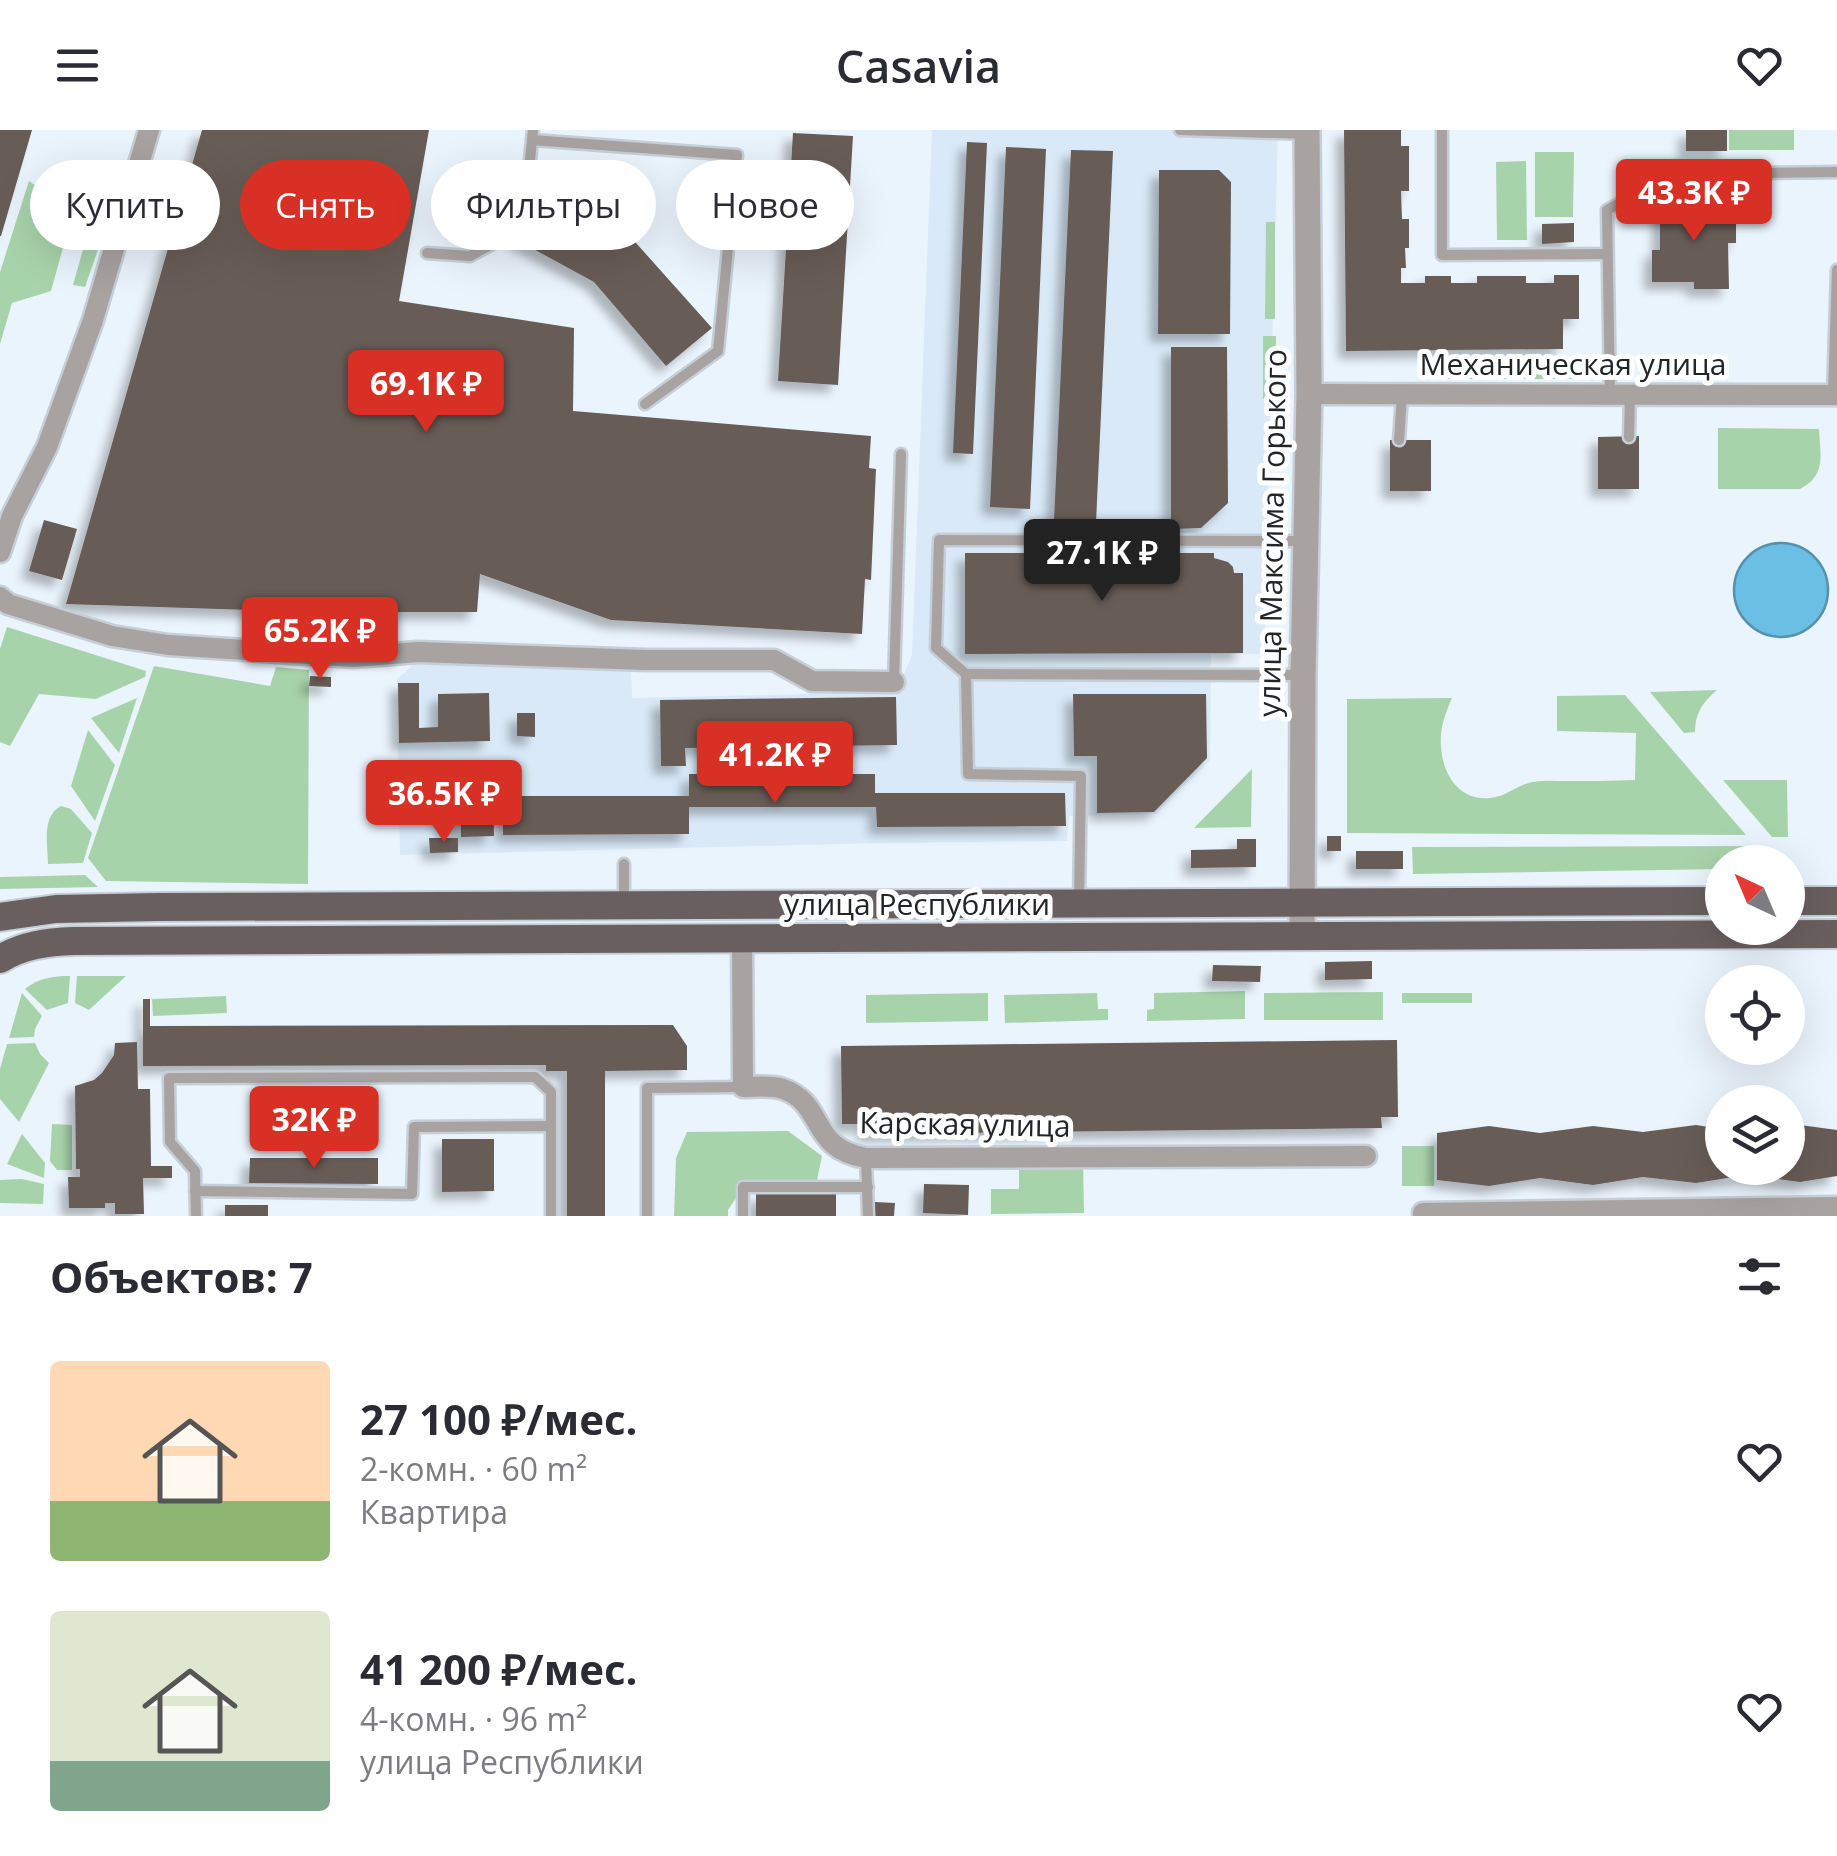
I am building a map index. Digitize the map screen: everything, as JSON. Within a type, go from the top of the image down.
[{"type":"main road","name":"улица Республики","points":[[0,916],[56,909],[141,907],[1705,901]]},
{"type":"main road","points":[[1805,901],[1837,901]]},
{"type":"main road","name":"улица Республики","points":[[0,959],[34,944],[74,941],[1837,934]]},
{"type":"street","points":[[0,552],[6,514],[46,446],[93,320],[149,130]]},
{"type":"street","name":"улица Максима Горького","points":[[1302,936],[1308,132]]},
{"type":"street","name":"Механическая улица","points":[[1309,394],[1835,395]]},
{"type":"street","points":[[0,597],[8,604],[112,636],[168,645],[353,657],[418,652],[774,660],[812,681],[894,682]]},
{"type":"street","points":[[742,938],[743,1087]]},
{"type":"street","name":"Карская улица","points":[[743,1087],[778,1087],[796,1095],[832,1145],[846,1154],[866,1158],[1366,1156]]},
{"type":"street","points":[[1423,1213],[1837,1207]]},
{"type":"lane","points":[[1180,130],[1308,132]]},
{"type":"lane","points":[[1442,130],[1442,255],[1607,254]]},
{"type":"lane","points":[[427,253],[470,256],[507,236],[524,211],[532,135],[737,155],[718,351],[646,404]]},
{"type":"lane","points":[[1628,436],[1620,394],[1607,254],[1607,210],[1674,174],[1837,172]]},
{"type":"lane","points":[[1835,395],[1837,270]]},
{"type":"lane","points":[[1399,440],[1402,395]]},
{"type":"lane","points":[[894,682],[901,454]]},
{"type":"lane","points":[[1303,676],[966,674],[936,648],[939,540],[1306,541]]},
{"type":"lane","points":[[966,674],[968,774],[1081,776],[1079,904]]},
{"type":"lane","points":[[624,864],[624,905]]},
{"type":"lane","points":[[196,1216],[195,1170],[170,1142],[169,1078],[535,1077],[551,1092],[551,1216]]},
{"type":"lane","points":[[647,1216],[647,1088],[743,1087]]},
{"type":"lane","points":[[195,1190],[412,1194],[414,1127],[551,1126]]},
{"type":"lane","points":[[866,1158],[868,1216]]},
{"type":"lane","points":[[744,1216],[743,1187],[868,1186]]},
{"type":"shaded area","points":[[932,130],[1278,130],[1264,654],[1211,654],[1210,760],[1156,814],[1069,816],[1067,841],[400,855],[397,679],[418,661],[631,668],[632,698],[896,692],[912,655]]},
{"type":"green space","points":[[1729,130],[1794,130],[1794,150],[1729,150]]},
{"type":"green space","points":[[1535,152],[1574,152],[1573,217],[1535,217]]},
{"type":"green space","points":[[1526,161],[1527,240],[1497,240],[1496,162]]},
{"type":"green space","points":[[29,181],[30,250],[62,250],[51,291],[12,303],[0,344],[0,272]]},
{"type":"green space","points":[[1266,222],[1275,222],[1275,319],[1265,319]]},
{"type":"green space","points":[[83,250],[98,250],[85,287],[73,285]]},
{"type":"green space","points":[[1263,336],[1276,336],[1275,399],[1263,399]]},
{"type":"green space","points":[[1448,368],[1590,368],[1590,379],[1448,379]]},
{"type":"green space","points":[[1718,428],[1819,429],[1818,471],[1800,489],[1718,489]]},
{"type":"green space","points":[[7,627],[146,671],[145,677],[96,699],[39,694],[10,746],[0,742],[0,649]]},
{"type":"green space","points":[[154,666],[270,686],[276,667],[309,670],[308,884],[106,881],[88,858]]},
{"type":"green space","points":[[1717,690],[1701,708],[1695,732],[1684,733],[1650,692]]},
{"type":"green space","points":[[1625,695],[1746,835],[1347,833],[1347,699],[1452,698],[1442,727],[1444,765],[1465,793],[1490,798],[1537,781],[1635,780],[1636,733],[1557,731],[1557,696]]},
{"type":"green space","points":[[137,698],[119,753],[91,718]]},
{"type":"green space","points":[[88,730],[115,765],[95,821],[71,786]]},
{"type":"green space","points":[[1252,769],[1251,827],[1194,828]]},
{"type":"green space","points":[[1723,780],[1787,780],[1788,837],[1772,837]]},
{"type":"green space","points":[[61,806],[71,809],[92,833],[83,863],[48,864],[48,824]]},
{"type":"green space","points":[[1705,846],[1705,869],[1413,874],[1412,847]]},
{"type":"green space","points":[[85,875],[98,887],[0,889],[0,877]]},
{"type":"green space","points":[[70,976],[68,1003],[47,1010],[25,989],[46,978]]},
{"type":"green space","points":[[77,976],[126,976],[89,1010],[75,1003]]},
{"type":"green space","points":[[1245,991],[1245,1019],[1147,1021],[1147,1010],[1154,1009],[1154,993]]},
{"type":"green space","points":[[1383,992],[1383,1020],[1264,1020],[1264,993]]},
{"type":"green space","points":[[22,993],[42,1016],[34,1037],[9,1038]]},
{"type":"green space","points":[[988,993],[988,1021],[866,1023],[866,995]]},
{"type":"green space","points":[[1097,993],[1098,1009],[1108,1009],[1108,1020],[1005,1023],[1004,995]]},
{"type":"green space","points":[[1402,993],[1472,993],[1472,1003],[1402,1003]]},
{"type":"green space","points":[[226,996],[227,1013],[153,1016],[152,999]]},
{"type":"green space","points":[[35,1043],[49,1063],[19,1122],[0,1099],[0,1069],[7,1044]]},
{"type":"green space","points":[[52,1124],[72,1125],[72,1170],[57,1170],[50,1161]]},
{"type":"green space","points":[[788,1131],[822,1156],[817,1180],[748,1180],[728,1216],[674,1216],[676,1158],[687,1132]]},
{"type":"green space","points":[[22,1134],[45,1163],[44,1178],[7,1164]]},
{"type":"green space","points":[[1402,1146],[1434,1146],[1434,1186],[1402,1186]]},
{"type":"green space","points":[[1019,1161],[1083,1161],[1084,1213],[991,1214],[991,1189],[1019,1189]]},
{"type":"green space","points":[[0,1180],[44,1184],[43,1204],[0,1203]]},
{"type":"water","points":[[1781,543],[1799,546],[1814,557],[1825,572],[1825,608],[1814,623],[1799,634],[1781,637],[1763,634],[1748,623],[1737,608],[1734,590],[1737,572],[1748,557],[1763,546]]},
{"type":"building","points":[[0,130],[32,130],[1,236],[0,236]]},
{"type":"building","points":[[202,130],[429,130],[411,233],[411,160],[240,160],[240,250],[408,250],[399,301],[574,328],[573,411],[871,436],[869,468],[876,469],[871,580],[865,579],[862,634],[611,620],[480,574],[477,612],[311,612],[66,604],[168,250],[220,250],[220,160],[193,160]]},
{"type":"building","points":[[1344,130],[1401,130],[1401,146],[1409,146],[1409,191],[1401,191],[1402,219],[1409,219],[1409,248],[1405,248],[1406,268],[1401,268],[1401,283],[1425,283],[1425,276],[1451,276],[1451,283],[1477,283],[1477,276],[1526,276],[1526,283],[1554,283],[1554,275],[1579,275],[1579,319],[1563,319],[1563,349],[1346,351]]},
{"type":"building","points":[[1686,130],[1727,130],[1727,151],[1686,151]]},
{"type":"building","points":[[793,133],[853,136],[852,160],[791,160]]},
{"type":"building","points":[[967,142],[987,143],[973,454],[953,453]]},
{"type":"building","points":[[1006,147],[1046,149],[1030,509],[990,507]]},
{"type":"building","points":[[1071,150],[1113,151],[1096,523],[1054,521]]},
{"type":"building","points":[[1159,170],[1219,170],[1231,182],[1230,334],[1158,334]]},
{"type":"building","points":[[1688,184],[1702,184],[1701,211],[1736,211],[1736,243],[1728,243],[1729,289],[1694,289],[1694,282],[1652,282],[1652,250],[1660,250],[1660,205],[1688,205]]},
{"type":"building","points":[[1574,223],[1574,242],[1542,244],[1542,224]]},
{"type":"building","points":[[535,250],[642,250],[712,328],[666,366],[594,282]]},
{"type":"building","points":[[786,250],[846,250],[838,385],[778,381]]},
{"type":"building","points":[[1171,347],[1227,347],[1228,503],[1201,528],[1171,529]]},
{"type":"building","points":[[1639,436],[1639,489],[1598,489],[1598,437]]},
{"type":"building","points":[[1390,440],[1431,440],[1431,491],[1390,491]]},
{"type":"building","points":[[44,520],[77,529],[62,580],[29,571]]},
{"type":"building","points":[[965,553],[1214,553],[1214,558],[1233,567],[1234,573],[1243,573],[1243,653],[965,654]]},
{"type":"building","points":[[310,676],[331,677],[331,687],[309,686]]},
{"type":"building","points":[[398,683],[419,683],[419,728],[438,727],[438,694],[489,693],[490,741],[399,743]]},
{"type":"building","points":[[1073,694],[1206,694],[1207,758],[1154,812],[1097,813],[1097,756],[1074,756]]},
{"type":"building","points":[[896,697],[897,745],[685,748],[686,766],[661,766],[660,700]]},
{"type":"building","points":[[517,713],[535,713],[535,737],[517,736]]},
{"type":"building","points":[[493,773],[494,836],[461,837],[460,774]]},
{"type":"building","points":[[689,774],[875,774],[875,793],[1065,793],[1066,826],[877,827],[876,807],[689,807],[689,834],[503,835],[503,796],[689,796]]},
{"type":"building","points":[[1327,836],[1341,836],[1341,851],[1327,851]]},
{"type":"building","points":[[429,838],[458,838],[458,852],[430,853]]},
{"type":"building","points":[[1237,839],[1256,839],[1256,867],[1191,868],[1191,850],[1237,849]]},
{"type":"building","points":[[1356,851],[1403,851],[1403,869],[1356,869]]},
{"type":"building","points":[[1372,961],[1372,979],[1325,980],[1325,962]]},
{"type":"building","points":[[1213,965],[1261,966],[1260,982],[1212,981]]},
{"type":"building","points":[[143,999],[150,999],[150,1026],[673,1025],[687,1046],[687,1070],[605,1071],[605,1216],[567,1216],[567,1071],[546,1071],[546,1065],[143,1066]]},
{"type":"building","points":[[1397,1040],[1398,1117],[1381,1117],[1382,1128],[865,1134],[865,1124],[842,1124],[841,1046]]},
{"type":"building","points":[[137,1042],[138,1089],[150,1089],[151,1166],[172,1166],[172,1178],[143,1178],[144,1214],[115,1214],[115,1203],[105,1203],[105,1208],[69,1208],[68,1177],[80,1177],[80,1169],[76,1169],[75,1086],[102,1073],[114,1055],[115,1043]]},
{"type":"building","points":[[1489,1126],[1540,1133],[1593,1126],[1643,1132],[1705,1126],[1705,1182],[1643,1177],[1593,1185],[1540,1178],[1489,1186],[1437,1180],[1437,1133]]},
{"type":"building","points":[[1805,1126],[1837,1130],[1837,1176],[1805,1181]]},
{"type":"building","points":[[442,1139],[494,1139],[494,1191],[442,1192]]},
{"type":"building","points":[[250,1158],[378,1158],[378,1184],[249,1183]]},
{"type":"building","points":[[924,1184],[969,1185],[968,1215],[923,1213]]},
{"type":"building","points":[[756,1194],[836,1194],[836,1216],[756,1216]]},
{"type":"building","points":[[875,1202],[895,1203],[894,1216],[875,1216]]},
{"type":"building","points":[[225,1205],[268,1205],[268,1216],[225,1216]]}]
